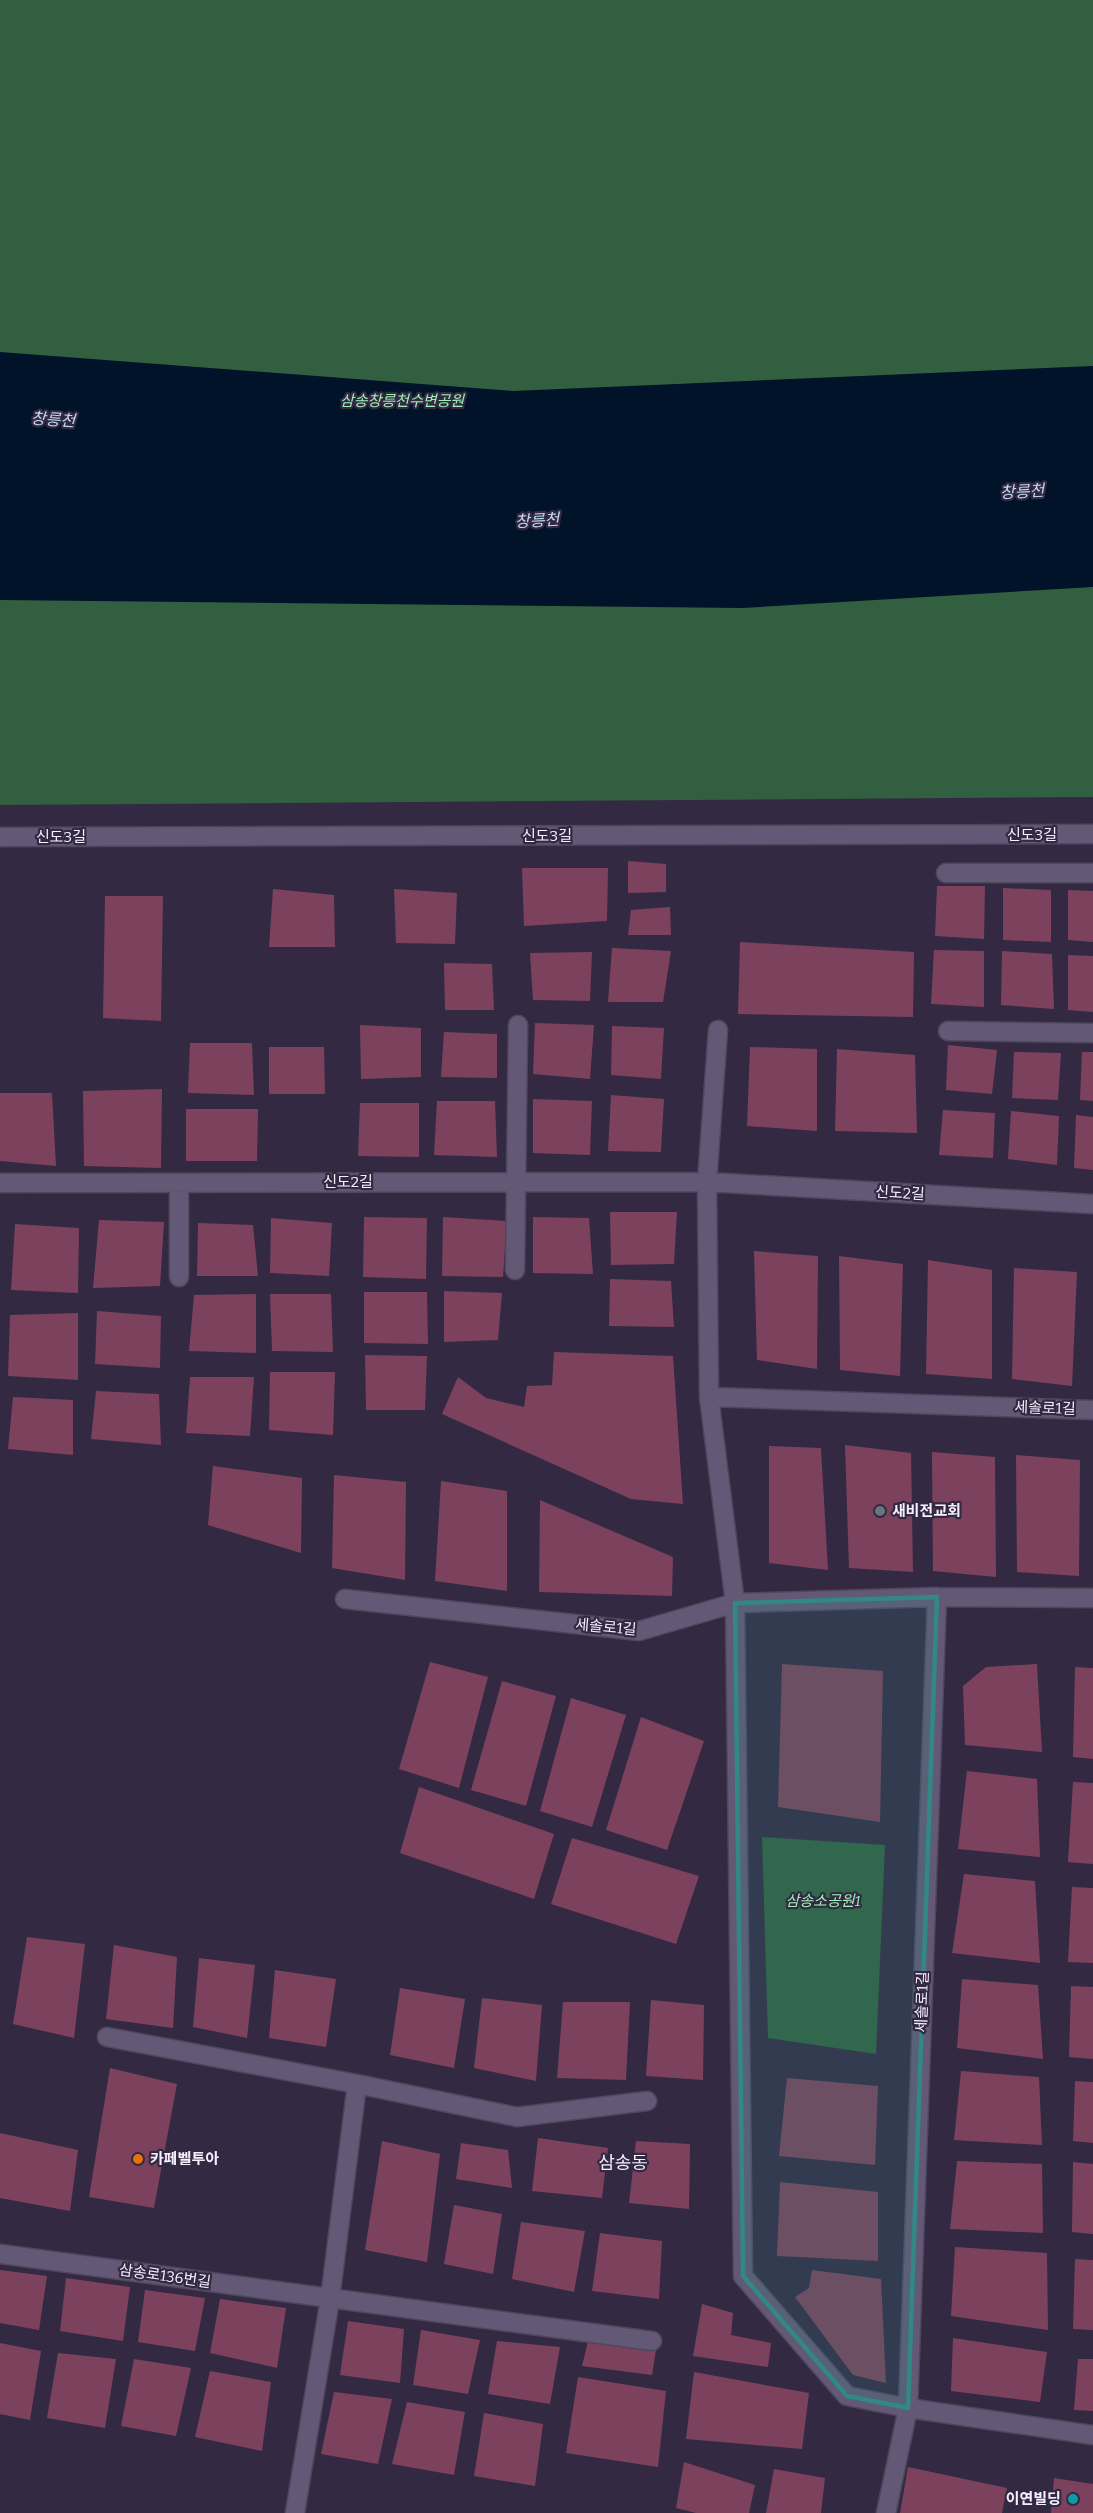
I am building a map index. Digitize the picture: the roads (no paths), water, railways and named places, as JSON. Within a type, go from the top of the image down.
[{"type":"street","name":"신도3길","points":[[0,837],[1093,834]]},
{"type":"street","points":[[946,873],[1093,873]]},
{"type":"street","points":[[515,1270],[518,1025]]},
{"type":"street","points":[[718,1030],[707,1182],[709,1397],[735,1603],[743,2276],[847,2396],[908,2408],[1093,2435]]},
{"type":"street","points":[[948,1031],[1093,1033]]},
{"type":"street","name":"신도2길","points":[[0,1183],[707,1182],[1093,1204]]},
{"type":"street","points":[[179,1183],[179,1277]]},
{"type":"street","name":"세솔로1길","points":[[709,1397],[1093,1410]]},
{"type":"street","name":"세솔로1길","points":[[886,2513],[908,2408],[937,1597]]},
{"type":"street","name":"세솔로1길","points":[[345,1599],[639,1631],[735,1603],[937,1597],[1093,1598]]},
{"type":"street","points":[[107,2037],[517,2117],[647,2101]]},
{"type":"street","points":[[295,2513],[330,2299],[357,2084]]},
{"type":"street","name":"삼송로136번길","points":[[0,2254],[652,2341]]},
{"type":"water","name":"창릉천","points":[[0,352],[513,391],[1093,366],[1093,587],[743,608],[0,600]]},
{"type":"place","name":"새비전교회","points":[[880,1511]]},
{"type":"place","name":"카페벨투아","points":[[138,2159]]},
{"type":"place","name":"이연빌딩","points":[[1073,2499]]},
{"type":"district","name":"삼송동","points":[[623,2163]]},
{"type":"park label","name":"삼송창릉천수변공원","points":[[402,401]]},
{"type":"park label","name":"삼송소공원1","points":[[823,1901]]}]
